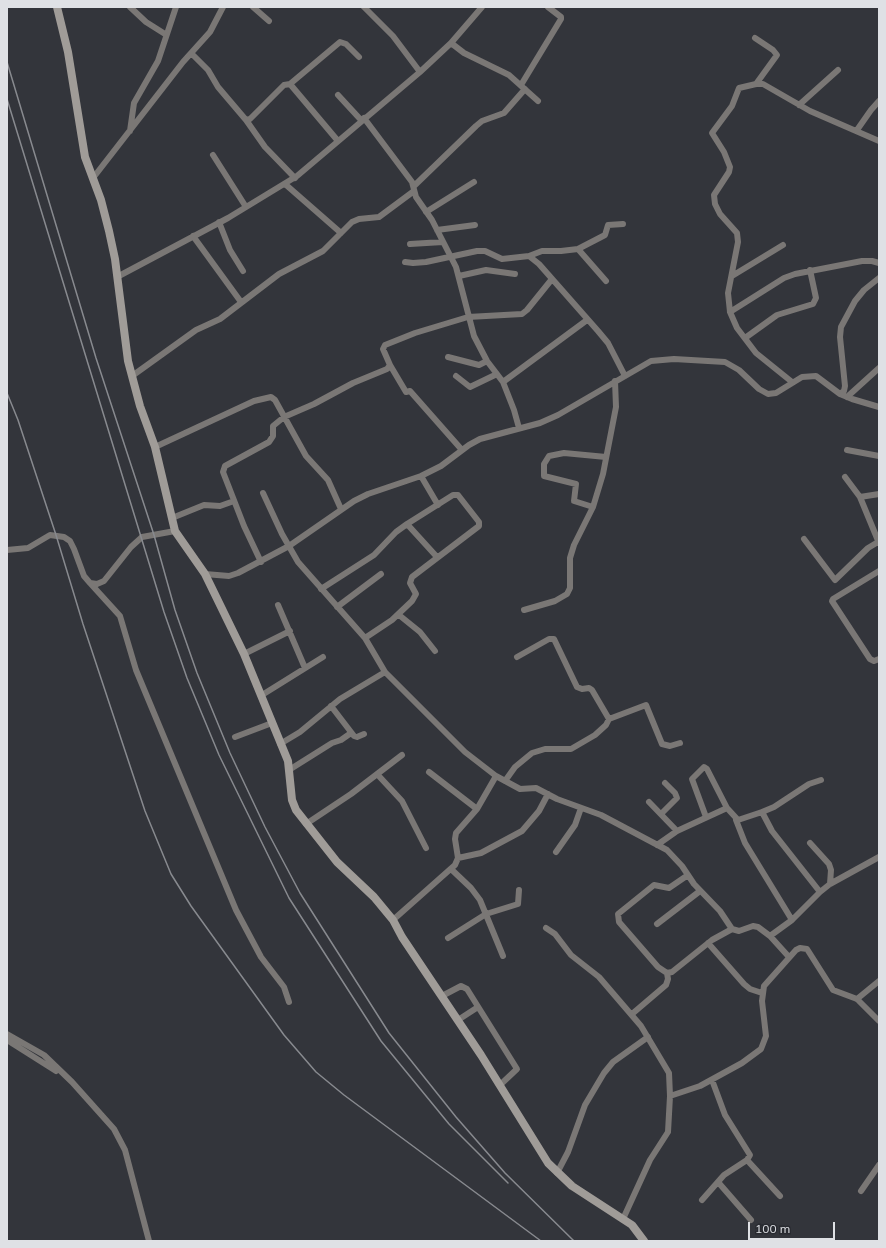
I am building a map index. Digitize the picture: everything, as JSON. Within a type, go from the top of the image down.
[{"type":"main road","points":[[56,7],[68,52],[85,157],[109,231],[117,277],[128,361],[140,406],[155,447],[175,531],[205,574],[262,695],[280,744],[288,761],[292,800],[296,810],[337,862],[374,898],[393,920],[500,1085],[536,1145],[557,1173],[586,1196],[632,1226],[644,1241]]},
{"type":"street","points":[[130,7],[146,22],[165,34]]},
{"type":"street","points":[[130,131],[134,104],[158,61],[165,34],[176,7]]},
{"type":"street","points":[[93,178],[191,53],[210,32],[223,7]]},
{"type":"street","points":[[253,7],[268,21]]},
{"type":"street","points":[[364,7],[393,36],[420,72]]},
{"type":"street","points":[[117,277],[219,222],[295,178],[420,72],[451,43],[482,7]]},
{"type":"street","points":[[132,376],[196,330],[220,319],[279,274],[323,251],[352,222],[359,219],[379,217],[414,189],[482,121],[504,113],[523,87],[561,19],[561,17],[548,7]]},
{"type":"street","points":[[755,38],[773,50],[777,55],[756,84]]},
{"type":"street","points":[[246,120],[250,119],[284,85],[290,84],[340,42],[346,44],[359,57]]},
{"type":"street","points":[[451,43],[464,53],[495,66],[523,87],[538,101]]},
{"type":"street","points":[[191,53],[208,70],[218,87],[246,120],[265,147],[295,178]]},
{"type":"street","points":[[799,105],[838,70]]},
{"type":"street","points":[[290,84],[338,140]]},
{"type":"street","points":[[792,382],[756,353],[737,328],[730,312],[728,293],[738,242],[737,233],[718,209],[714,195],[729,172],[730,166],[724,152],[712,133],[732,106],[738,90],[741,87],[763,84],[799,105],[879,141]]},
{"type":"street","points":[[338,95],[363,119],[408,175],[416,197],[437,230],[459,276],[474,336],[487,361],[503,382],[519,428]]},
{"type":"street","points":[[857,130],[879,101]]},
{"type":"street","points":[[213,156],[246,206]]},
{"type":"street","points":[[426,212],[474,182]]},
{"type":"street","points":[[285,184],[341,233]]},
{"type":"street","points":[[219,222],[232,254],[243,271]]},
{"type":"street","points":[[405,262],[426,262],[477,251],[485,251],[502,259],[529,256],[542,251],[561,251],[578,248],[605,235],[608,225],[623,224]]},
{"type":"street","points":[[437,230],[475,225]]},
{"type":"street","points":[[193,236],[241,302]]},
{"type":"street","points":[[410,244],[443,242]]},
{"type":"street","points":[[732,276],[784,245]]},
{"type":"street","points":[[578,248],[606,281]]},
{"type":"street","points":[[529,256],[539,264],[608,344],[624,376]]},
{"type":"street","points":[[730,312],[784,278],[810,270],[862,261],[879,263]]},
{"type":"street","points":[[459,276],[486,270],[515,274]]},
{"type":"street","points":[[744,338],[777,315],[814,304],[816,298],[810,270]]},
{"type":"street","points":[[840,394],[845,386],[840,336],[841,327],[855,301],[864,290],[879,278]]},
{"type":"street","points":[[462,450],[410,391],[406,392],[390,365],[383,349],[385,345],[415,332],[468,316],[522,314],[552,279]]},
{"type":"street","points":[[503,382],[587,320]]},
{"type":"street","points":[[448,357],[479,365],[487,361]]},
{"type":"street","points":[[205,574],[229,576],[261,562],[289,546],[341,509],[368,494],[421,476],[442,466],[462,450],[480,439],[540,423],[558,415],[652,361],[717,360],[725,362],[739,370],[763,392],[768,394],[776,394],[792,382],[809,375],[816,376],[840,394],[879,407]]},
{"type":"street","points":[[261,562],[234,501],[223,469],[229,463],[269,442],[273,436],[273,426],[284,417],[314,404],[353,383],[387,369],[390,365]]},
{"type":"street","points":[[847,397],[879,368]]},
{"type":"street","points":[[456,376],[470,387],[497,374]]},
{"type":"street","points":[[524,610],[555,602],[567,594],[570,588],[570,558],[574,545],[593,507],[606,457],[616,407],[615,381]]},
{"type":"street","points":[[155,447],[266,397],[271,397],[275,400],[306,456],[328,480],[341,509]]},
{"type":"street","points":[[847,450],[879,456]]},
{"type":"street","points":[[593,507],[574,500],[576,484],[544,476],[544,464],[549,456],[564,453],[606,457]]},
{"type":"street","points":[[421,476],[438,505]]},
{"type":"street","points":[[804,539],[835,580],[868,548],[879,543],[860,497],[845,477]]},
{"type":"street","points":[[263,493],[298,562],[365,638],[385,672],[465,752],[496,776],[520,789],[536,788],[581,808],[601,815],[657,844],[674,856],[700,891],[720,911],[732,929],[739,931],[754,926],[758,927],[770,936],[789,956]]},
{"type":"street","points":[[860,497],[879,494]]},
{"type":"street","points":[[321,589],[374,555],[396,532],[407,524],[453,495],[458,495],[479,524],[477,528],[437,557],[410,580],[416,594],[412,601],[399,615],[365,638]]},
{"type":"street","points":[[172,518],[204,505],[220,506],[234,501]]},
{"type":"street","points":[[407,524],[437,557]]},
{"type":"street","points":[[90,583],[97,584],[104,581],[131,547],[142,537],[175,531]]},
{"type":"street","points":[[7,550],[28,548],[50,535],[64,537],[70,541],[84,576],[120,616],[136,670],[233,905],[261,957],[284,987],[289,1002]]},
{"type":"street","points":[[879,571],[832,601],[870,659],[874,661],[879,659]]},
{"type":"street","points":[[337,607],[381,574]]},
{"type":"street","points":[[278,605],[305,668]]},
{"type":"street","points":[[399,615],[420,632],[435,651]]},
{"type":"street","points":[[244,654],[290,631]]},
{"type":"street","points":[[517,657],[549,639],[554,639],[577,687],[582,689],[589,688],[592,690],[609,719]]},
{"type":"street","points":[[262,695],[323,657]]},
{"type":"street","points":[[280,744],[300,732],[331,706],[385,672]]},
{"type":"street","points":[[505,781],[515,767],[532,753],[545,749],[572,749],[595,735],[606,726],[609,719],[646,705],[662,744],[670,746],[680,743]]},
{"type":"street","points":[[331,706],[351,733],[357,737],[364,734]]},
{"type":"street","points":[[235,737],[272,723]]},
{"type":"street","points":[[289,770],[351,733]]},
{"type":"street","points":[[306,824],[402,755]]},
{"type":"street","points":[[706,817],[692,779],[704,767],[707,769],[727,808],[736,820],[745,843],[792,920]]},
{"type":"street","points":[[428,772],[477,809]]},
{"type":"street","points":[[377,774],[402,800],[426,848]]},
{"type":"street","points":[[458,858],[455,836],[477,809],[496,776]]},
{"type":"street","points":[[736,820],[774,807],[805,786],[821,780]]},
{"type":"street","points":[[661,814],[677,798],[676,793],[665,783]]},
{"type":"street","points":[[393,920],[451,868],[458,858],[481,853],[510,839],[522,831],[539,811],[548,794]]},
{"type":"street","points":[[649,802],[676,831]]},
{"type":"street","points":[[556,852],[576,825],[581,808]]},
{"type":"street","points":[[657,844],[676,831],[727,808]]},
{"type":"street","points":[[762,812],[772,831],[820,892]]},
{"type":"street","points":[[810,843],[830,864],[830,884]]},
{"type":"street","points":[[770,936],[792,920],[830,884],[879,857]]},
{"type":"street","points":[[451,868],[471,888],[480,900],[503,956]]},
{"type":"street","points":[[632,1014],[666,985],[668,979],[667,973],[658,967],[617,918],[622,910],[654,885],[657,884],[663,888],[669,888],[688,875]]},
{"type":"street","points":[[448,938],[486,914],[518,904],[519,890]]},
{"type":"street","points":[[657,924],[700,891]]},
{"type":"street","points":[[546,928],[555,934],[571,955],[598,977],[632,1014],[669,1072],[670,1096],[668,1132],[666,1138],[650,1160],[623,1219]]},
{"type":"street","points":[[667,973],[672,972],[708,943],[732,929]]},
{"type":"street","points":[[708,943],[744,984],[750,989],[762,993]]},
{"type":"street","points":[[670,1096],[693,1089],[712,1080],[761,1050],[765,1043],[766,1036],[762,993],[768,980],[789,956],[800,948],[807,949],[833,990],[857,1000],[879,1021]]},
{"type":"street","points":[[857,1000],[879,981]]},
{"type":"street","points":[[442,996],[463,986],[478,1007],[517,1069],[500,1085]]},
{"type":"street","points":[[458,1020],[478,1007]]},
{"type":"street","points":[[7,1034],[44,1055],[72,1082],[114,1129],[125,1150],[149,1241]]},
{"type":"street","points":[[557,1173],[568,1152],[585,1105],[604,1074],[613,1062],[648,1037]]},
{"type":"street","points":[[7,1040],[42,1061],[72,1082]]},
{"type":"street","points":[[702,1200],[718,1182],[750,1157],[749,1152],[725,1115],[712,1080]]},
{"type":"street","points":[[747,1160],[780,1196]]},
{"type":"street","points":[[861,1191],[879,1165]]},
{"type":"street","points":[[718,1182],[751,1220]]},
{"type":"railway","points":[[7,62],[96,358],[154,535],[175,610],[197,673],[230,753],[265,827],[300,893],[389,1033],[456,1117],[505,1173],[574,1241]]},
{"type":"railway","points":[[7,99],[164,612],[187,678],[219,755],[289,898],[381,1041],[449,1124],[508,1183]]},
{"type":"railway","points":[[7,393],[18,420],[56,535],[83,624],[145,811],[171,874],[191,906],[284,1035],[316,1072],[344,1095],[541,1241]]}]
